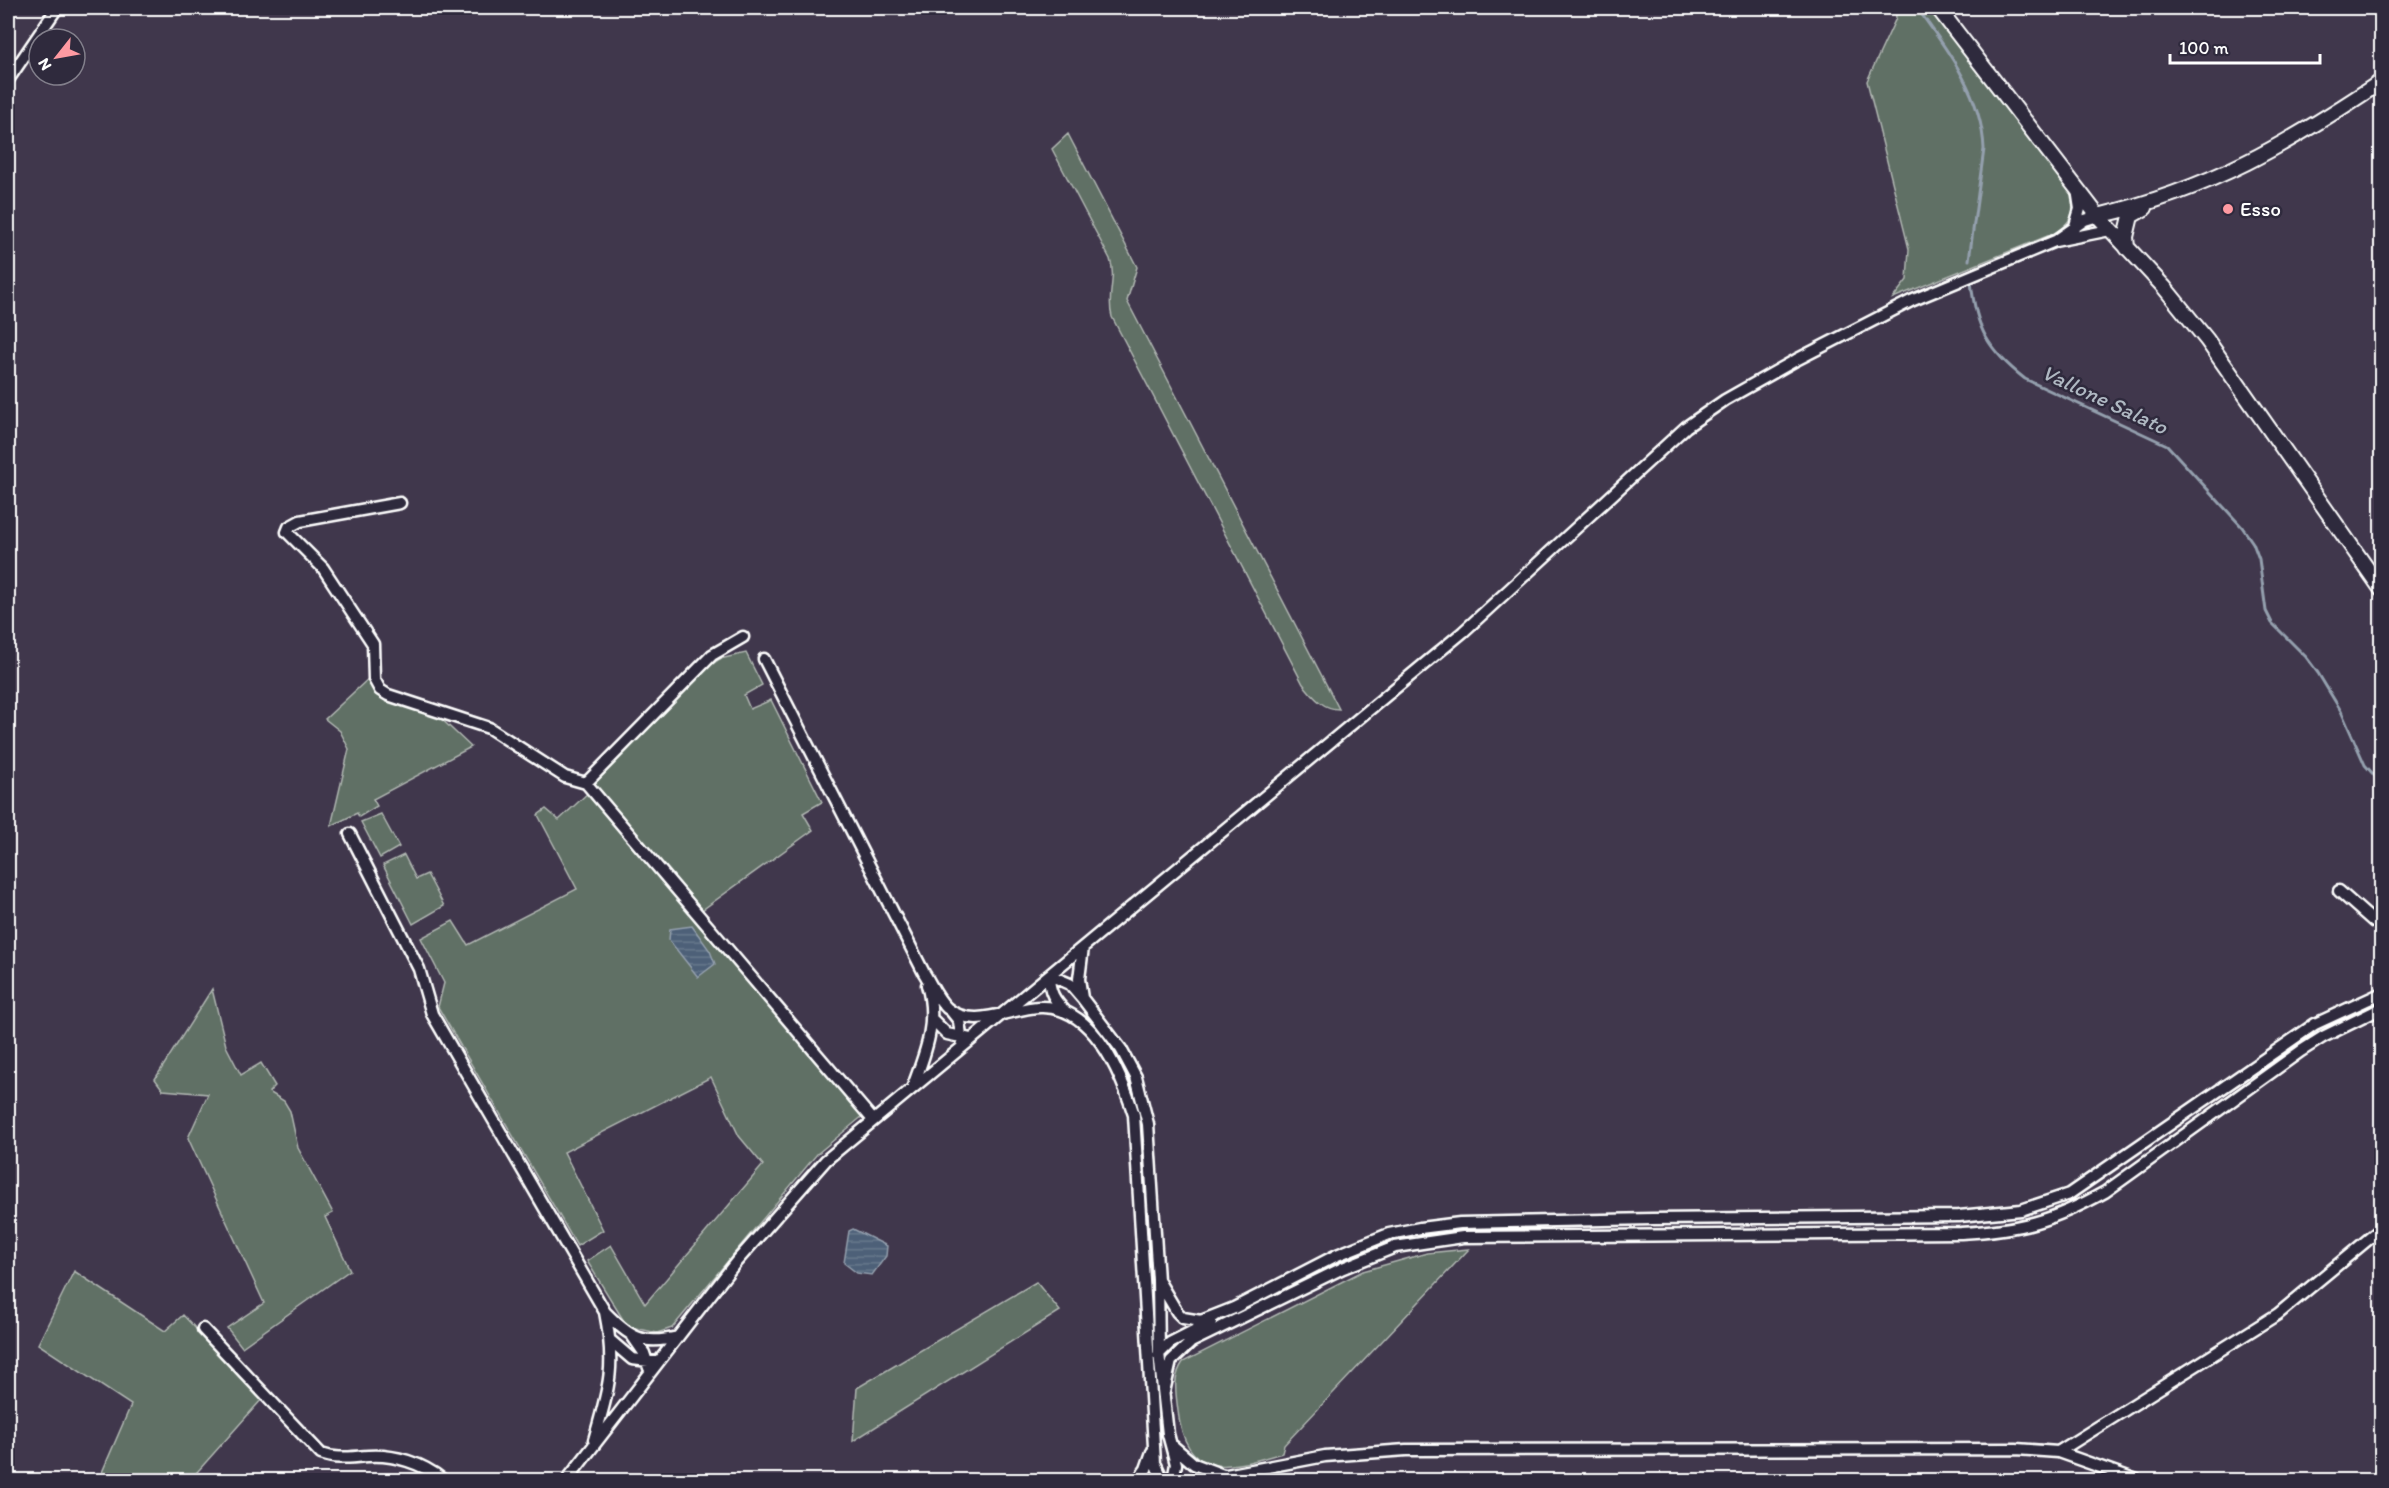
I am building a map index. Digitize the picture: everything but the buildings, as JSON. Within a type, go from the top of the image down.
[{"type":"main road","points":[[1938,8],[2098,216],[2104,232],[2125,245],[2183,309],[2207,340],[2382,590]]},
{"type":"main road","points":[[2098,216],[2154,202],[2258,159],[2317,125],[2382,81]]},
{"type":"main road","points":[[2081,195],[2099,208],[2115,212]]},
{"type":"main road","points":[[2104,232],[2154,202]]},
{"type":"main road","points":[[2125,245],[2131,216]]},
{"type":"street","points":[[8,80],[57,8]]},
{"type":"street","points":[[2074,227],[2080,209],[2081,195]]},
{"type":"street","points":[[2055,241],[2074,227],[2098,216]]},
{"type":"street","points":[[567,1480],[651,1365],[678,1337],[797,1191],[826,1160],[965,1041],[1004,1014],[1083,946],[1463,633],[1700,416],[1879,316],[2055,241],[2104,232]]},
{"type":"street","points":[[400,503],[300,521],[289,526],[287,532],[323,568],[373,644],[373,674],[376,684],[388,695],[489,728],[565,777],[586,783],[873,1120]]},
{"type":"street","points":[[586,783],[712,655],[743,637]]},
{"type":"street","points":[[764,659],[924,974],[959,1021],[965,1041]]},
{"type":"street","points":[[350,834],[420,969],[432,1014],[605,1312],[632,1336],[651,1365]]},
{"type":"street","points":[[2339,891],[2374,922],[2382,925]]},
{"type":"street","points":[[1082,998],[1078,979],[1083,946]]},
{"type":"street","points":[[913,1087],[925,1056],[933,1020],[931,998],[924,974]]},
{"type":"street","points":[[1049,975],[1070,984],[1121,1049],[1143,1100],[1148,1124],[1158,1280],[1159,1353],[1168,1434],[1176,1464],[1173,1480]]},
{"type":"street","points":[[1049,975],[1049,989],[1055,1001],[1085,1025],[1110,1056],[1124,1082],[1134,1115],[1155,1463],[1163,1480]]},
{"type":"street","points":[[1152,1386],[1153,1365],[1159,1353],[1170,1343],[1337,1255],[1389,1234],[1460,1223],[1959,1216],[2000,1214],[2045,1204],[2069,1194],[2096,1178],[2315,1024],[2382,993]]},
{"type":"street","points":[[948,1008],[967,1017],[1004,1014],[1042,1007],[1066,1012]]},
{"type":"street","points":[[1147,1318],[1152,1346],[1159,1353],[1168,1354],[1343,1268],[1395,1247],[1423,1241],[1463,1237],[1961,1233],[2026,1226],[2076,1208],[2105,1192],[2301,1051],[2332,1032],[2382,1008]]},
{"type":"street","points":[[933,1020],[946,1034],[965,1041]]},
{"type":"street","points":[[2058,1452],[2278,1314],[2382,1228]]},
{"type":"street","points":[[1158,1280],[1170,1303],[1183,1318],[1201,1321],[1234,1308]]},
{"type":"street","points":[[592,1447],[609,1390],[612,1357],[605,1312]]},
{"type":"street","points":[[203,1329],[321,1454],[331,1458],[387,1456],[422,1467],[442,1480]]},
{"type":"street","points":[[632,1336],[654,1341],[678,1337]]},
{"type":"street","points":[[611,1341],[632,1359],[651,1365]]},
{"type":"street","points":[[1164,1392],[1171,1361],[1191,1342]]},
{"type":"street","points":[[1138,1480],[1146,1469],[1154,1443]]},
{"type":"street","points":[[1173,1446],[1194,1464],[1223,1475]]},
{"type":"street","points":[[1200,1480],[1325,1455],[1406,1450],[1751,1448],[2016,1449],[2058,1452],[2137,1480]]},
{"type":"green space","points":[[1895,8],[1930,8],[2072,195],[2073,208],[2071,217],[2055,233],[1893,298],[1907,280],[1909,249],[1867,81],[1896,18]]},
{"type":"green space","points":[[1068,134],[1137,267],[1127,301],[1339,709],[1323,704],[1303,684],[1112,317],[1110,259],[1052,149]]},
{"type":"green space","points":[[746,653],[762,685],[744,695],[750,709],[771,700],[822,802],[803,813],[813,830],[702,910],[594,784],[705,669],[720,659]]},
{"type":"green space","points":[[368,679],[377,694],[436,714],[471,747],[373,799],[377,806],[359,817],[357,813],[331,826],[349,749],[340,731],[325,719]]},
{"type":"green space","points":[[590,791],[864,1115],[817,1154],[672,1328],[657,1333],[627,1326],[587,1261],[611,1245],[645,1304],[763,1165],[739,1136],[711,1077],[564,1152],[603,1230],[577,1246],[438,1007],[444,983],[421,938],[453,921],[468,945],[577,889],[538,815],[546,809],[559,820]]},
{"type":"green space","points":[[381,814],[399,847],[380,858],[361,822]]},
{"type":"green space","points":[[404,855],[416,879],[427,874],[444,906],[413,924],[383,865]]},
{"type":"green space","points":[[212,989],[226,1046],[241,1075],[261,1063],[275,1086],[269,1092],[284,1101],[290,1111],[298,1148],[333,1213],[325,1217],[350,1270],[242,1347],[227,1328],[264,1303],[188,1138],[208,1094],[163,1090],[155,1079]]},
{"type":"green space","points":[[1469,1249],[1284,1445],[1282,1453],[1245,1463],[1214,1465],[1201,1460],[1190,1450],[1183,1434],[1176,1392],[1177,1374],[1183,1362],[1363,1271],[1427,1253]]},
{"type":"green space","points":[[74,1271],[165,1331],[183,1315],[262,1399],[190,1480],[106,1480],[100,1477],[131,1405],[38,1344]]},
{"type":"green space","points":[[1036,1282],[1060,1311],[853,1441],[857,1388]]},
{"type":"water","points":[[692,926],[710,951],[715,964],[698,977],[669,940],[670,929]]},
{"type":"water","points":[[853,1229],[887,1246],[886,1256],[872,1275],[857,1273],[844,1263],[849,1231]]},
{"type":"waterway","name":"Vallone Salato","points":[[1917,8],[1961,74],[1970,91],[1982,129],[1984,149],[1969,260]]},
{"type":"waterway","name":"Vallone Salato","points":[[1971,282],[1976,313],[1986,337],[2012,368],[2025,379],[2167,445],[2242,527],[2253,543],[2259,559],[2266,611],[2272,623],[2306,657],[2318,673],[2341,711],[2365,765],[2382,784]]},
{"type":"place","name":"Esso","points":[[2228,209]]}]
